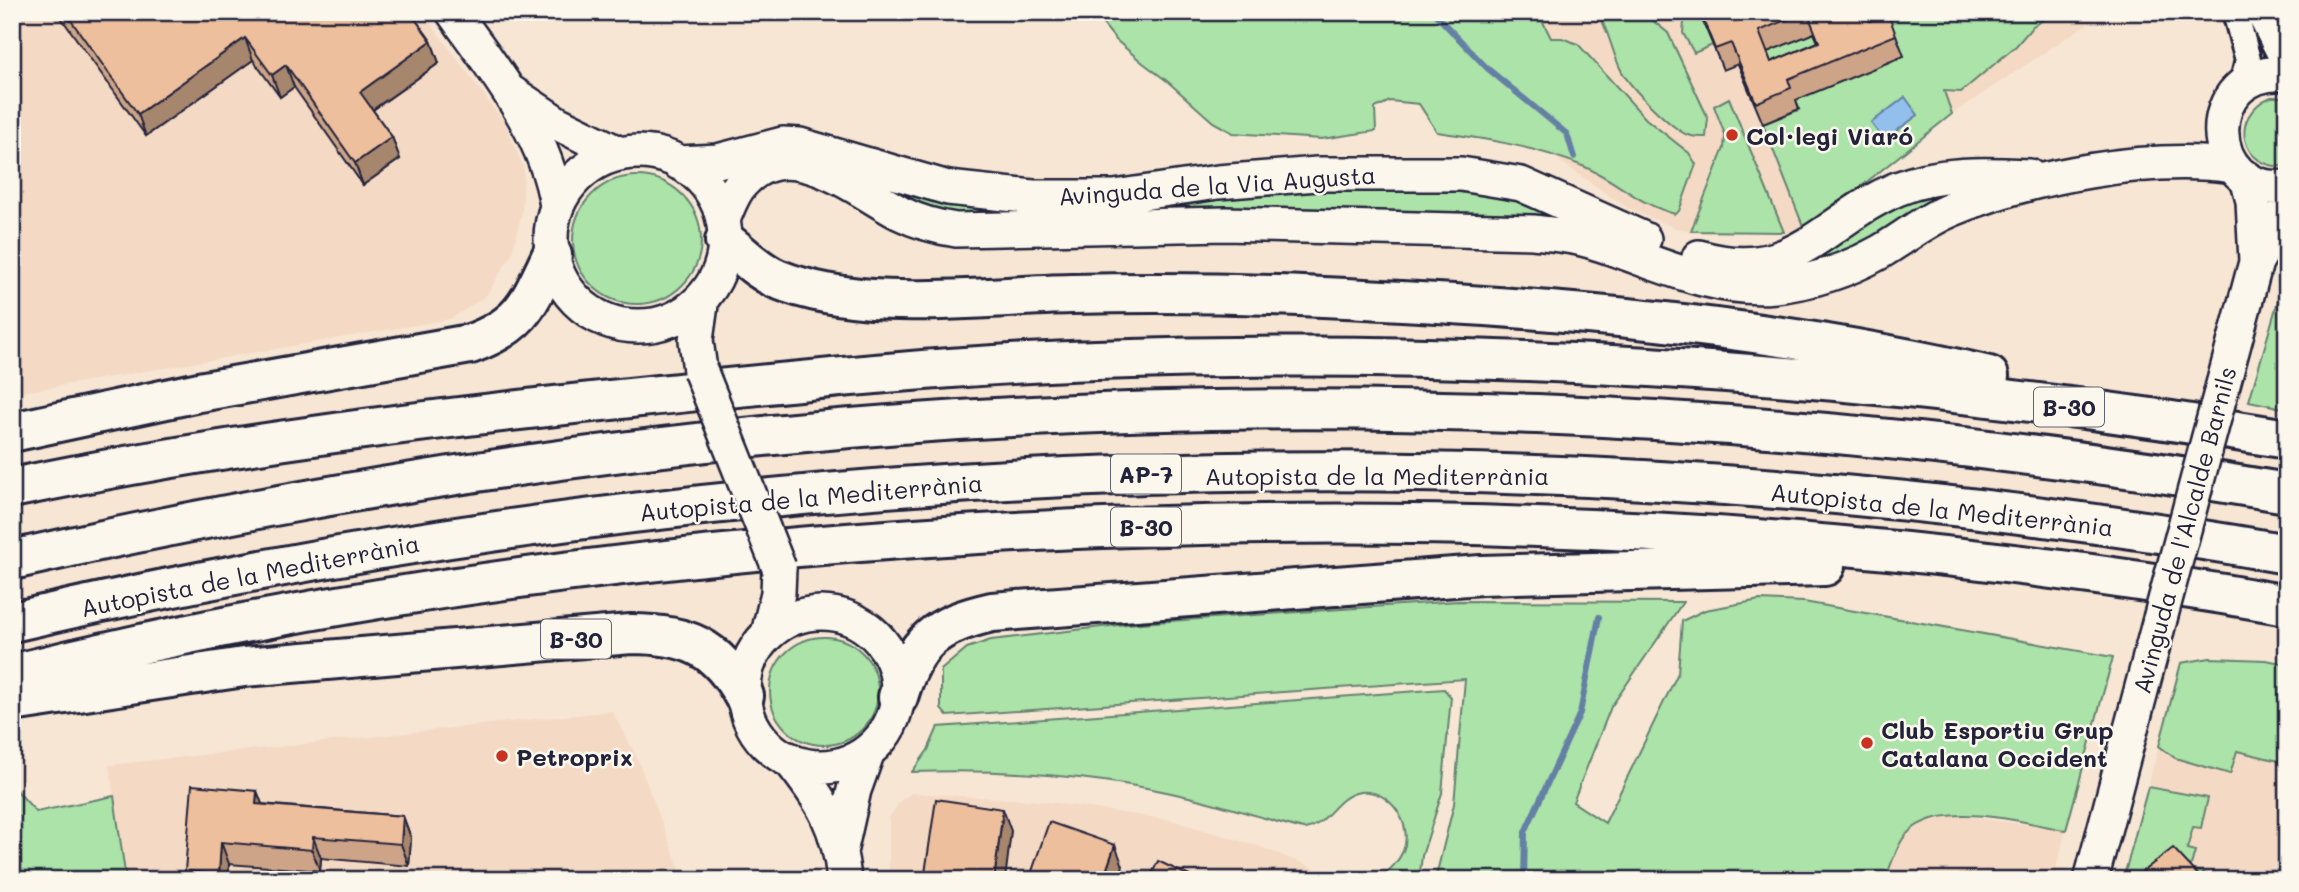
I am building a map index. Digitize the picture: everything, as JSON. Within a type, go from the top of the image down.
[{"type":"highway","points":[[724,230],[751,263],[774,278],[832,293],[932,301],[1068,294],[1234,294],[1604,314],[1819,342],[1937,364],[2082,397],[2147,416]]},
{"type":"highway","points":[[12,432],[199,392],[470,344],[506,329],[519,315],[530,302],[552,255]]},
{"type":"highway","name":"B-30","points":[[12,488],[169,458],[404,421],[783,382],[1091,360],[1396,357],[1633,366],[1831,380],[2147,416],[2287,439]]},
{"type":"highway","points":[[12,560],[296,501],[676,445],[895,425],[1223,409],[1415,411],[1675,421],[1991,450],[2287,493]]},
{"type":"highway","name":"Autopista de la Mediterrània","points":[[12,622],[189,583],[441,539],[590,518],[817,492],[1127,474],[1569,476],[1716,485],[1998,512],[2287,554]]},
{"type":"highway","name":"B-30","points":[[12,674],[306,611],[530,575],[707,554],[1051,529],[1258,523],[1443,523],[1769,539],[1894,551],[2185,588],[2287,605]]},
{"type":"highway","name":"B-30","points":[[898,697],[908,665],[918,650],[948,625],[992,612],[1021,608],[1480,575],[1803,566],[1874,567],[2185,588]]},
{"type":"highway","name":"B-30","points":[[12,702],[244,667],[644,634],[678,637],[715,656],[730,669],[744,696]]},
{"type":"street","points":[[453,12],[511,92],[553,178],[557,206]]},
{"type":"street","points":[[2235,12],[2248,60],[2242,85]]},
{"type":"street","points":[[2222,119],[2229,100],[2242,85],[2264,74],[2287,71],[2258,12]]},
{"type":"street","points":[[511,92],[557,123],[620,155]]},
{"type":"street","name":"Avinguda de la Via Augusta","points":[[2154,161],[2203,135],[2222,119]]},
{"type":"street","name":"Avinguda de l'Alcalde Barnils","points":[[2222,119],[2224,149],[2240,172],[2253,201],[2256,262]]},
{"type":"street","name":"Avinguda de la Via Augusta","points":[[679,163],[718,160],[783,144],[800,145],[948,188],[991,195],[1080,198],[1317,174],[1461,174],[1521,184],[1635,235],[1708,259],[1733,263],[1782,258],[1821,238],[1879,198],[1924,180],[1986,174],[2063,177]]},
{"type":"street","points":[[654,154],[679,163],[705,184],[724,230],[719,272],[702,298],[677,317],[645,326],[614,323],[585,309],[564,285],[552,255],[551,230],[557,206],[578,176],[593,164],[620,155],[654,154]]},
{"type":"street","name":"Avinguda de la Via Augusta","points":[[724,230],[733,196],[747,178],[766,166],[785,163],[821,169],[916,220],[957,230],[1226,224],[1533,232],[1583,239],[1694,277],[1753,288],[1799,282],[1841,270],[1878,253],[1951,209],[2063,177],[2154,161],[2240,172],[2267,186],[2287,187]]},
{"type":"street","name":"Avinguda de l'Alcalde Barnils","points":[[2091,880],[2256,262],[2287,208]]},
{"type":"street","points":[[702,298],[696,340],[700,370],[779,568],[802,597],[825,613],[853,620],[877,637],[895,668],[898,697],[890,724],[868,751],[854,790],[842,864]]},
{"type":"street","points":[[645,326],[700,370]]},
{"type":"street","points":[[779,568],[778,593],[768,634],[748,666],[744,696],[749,716],[758,734],[773,750],[789,760],[821,803],[842,864]]},
{"type":"street","points":[[768,634],[799,617],[825,613]]},
{"type":"street","points":[[789,760],[826,766],[851,761],[868,751]]},
{"type":"shaded area","points":[[12,12],[422,12],[505,123],[524,169],[522,212],[512,254],[486,296],[451,319],[12,394]]},
{"type":"shaded area","name":"Col·legi Viaró","points":[[1459,12],[2105,12],[1952,114],[1805,231],[1703,233],[1675,228],[1627,208],[1552,156]]},
{"type":"shaded area","points":[[2210,658],[2266,660],[2287,664],[2287,880],[2123,880],[2181,663]]},
{"type":"shaded area","points":[[612,711],[637,758],[684,880],[126,880],[109,765]]},
{"type":"shaded area","points":[[911,793],[1042,801],[1171,820],[1261,847],[1345,880],[889,880],[889,818],[901,800]]},
{"type":"shaded area","points":[[1948,814],[2066,830],[2053,880],[1885,880],[1903,839],[1920,822]]},
{"type":"green space","points":[[1093,12],[1538,12],[1551,38],[1562,38],[1578,44],[1646,119],[1689,153],[1696,164],[1679,211],[1675,214],[1650,204],[1597,173],[1567,160],[1512,145],[1437,132],[1419,104],[1390,101],[1375,108],[1376,131],[1321,139],[1233,133],[1213,122],[1116,40]]},
{"type":"green space","points":[[1597,12],[1642,12],[1668,33],[1708,118],[1706,137],[1683,133],[1638,93],[1620,68]]},
{"type":"green space","points":[[1685,12],[1699,12],[1713,45],[1694,53],[1683,33]]},
{"type":"green space","points":[[1865,12],[2057,12],[2033,26],[2016,46],[1961,92],[1944,91],[1952,114],[1805,231],[1763,124],[1799,110],[1795,100],[1903,56],[1778,83],[1745,61],[1814,33],[1818,40]]},
{"type":"green space","points":[[2271,97],[2287,97],[2287,166],[2271,165],[2259,160],[2250,151],[2245,140],[2249,116],[2257,105]]},
{"type":"green space","points":[[1729,98],[1784,232],[1691,231],[1724,148],[1725,135],[1714,106]]},
{"type":"green space","points":[[637,176],[662,181],[682,195],[696,215],[701,240],[696,265],[682,285],[662,299],[637,304],[612,299],[592,285],[578,265],[573,240],[578,215],[592,195],[612,181]]},
{"type":"green space","points":[[882,183],[1228,192],[1485,186],[1600,232],[983,219],[929,209]]},
{"type":"green space","points":[[1995,184],[1806,270],[1805,260],[1891,203]]},
{"type":"green space","points":[[2279,297],[2287,299],[2287,409],[2249,401]]},
{"type":"green space","points":[[1760,600],[1804,602],[2113,657],[2066,830],[2002,818],[1955,815],[1934,818],[1916,826],[1902,840],[1885,880],[1435,880],[1454,804],[1465,679],[947,716],[941,709],[941,670],[967,648],[991,640],[1127,624],[1458,601],[1683,602],[1611,707],[1573,802],[1605,823],[1678,673],[1682,621],[1705,610]]},
{"type":"green space","points":[[824,637],[845,641],[862,653],[874,670],[878,691],[874,712],[862,729],[845,741],[824,745],[803,741],[786,729],[774,712],[770,691],[774,670],[786,653],[803,641]]},
{"type":"green space","points":[[2210,658],[2266,660],[2287,664],[2287,763],[2237,751],[2230,774],[2175,758],[2159,746],[2181,663]]},
{"type":"green space","points":[[1444,689],[1451,697],[1442,793],[1422,856],[1419,880],[1379,880],[1401,855],[1406,841],[1405,830],[1397,810],[1390,802],[1371,792],[1351,795],[1318,823],[1303,829],[1203,801],[1120,783],[1016,773],[912,772],[928,750],[938,727]]},
{"type":"green space","points":[[12,785],[36,812],[114,796],[126,880],[12,880]]},
{"type":"green space","points":[[2148,787],[2208,798],[2201,828],[2193,827],[2187,849],[2195,851],[2190,869],[2227,880],[2123,880]]},
{"type":"water","points":[[1905,97],[1918,115],[1884,140],[1871,123]]},
{"type":"building","points":[[65,12],[410,12],[431,41],[360,92],[392,137],[355,163],[286,65],[272,75],[245,38],[138,114]]},
{"type":"building","points":[[1700,12],[1805,12],[1759,31],[1771,62],[1819,42],[1807,12],[1866,12],[1870,21],[1888,14],[1896,35],[1788,79],[1791,88],[1756,103],[1731,43],[1715,49]]},
{"type":"building","points":[[192,785],[257,791],[256,804],[403,816],[401,844],[313,837],[312,850],[221,842],[219,874],[185,871]]},
{"type":"building","points":[[936,799],[1003,809],[994,880],[924,880]]},
{"type":"building","points":[[1049,822],[1115,845],[1103,880],[1029,880]]},
{"type":"building","points":[[2173,848],[2203,880],[2141,880],[2138,875]]},
{"type":"building","points":[[1158,861],[1198,880],[1149,880]]},
{"type":"waterway","points":[[1433,12],[1487,68],[1567,134],[1574,157]]},
{"type":"waterway","points":[[1524,880],[1525,832],[1580,713],[1599,617]]},
{"type":"place","name":"Col·legi Viaró","points":[[1732,135]]},
{"type":"place","name":"Club Esportiu Grup Catalana Occident","points":[[1867,743]]},
{"type":"place","name":"Petroprix","points":[[502,756]]}]
